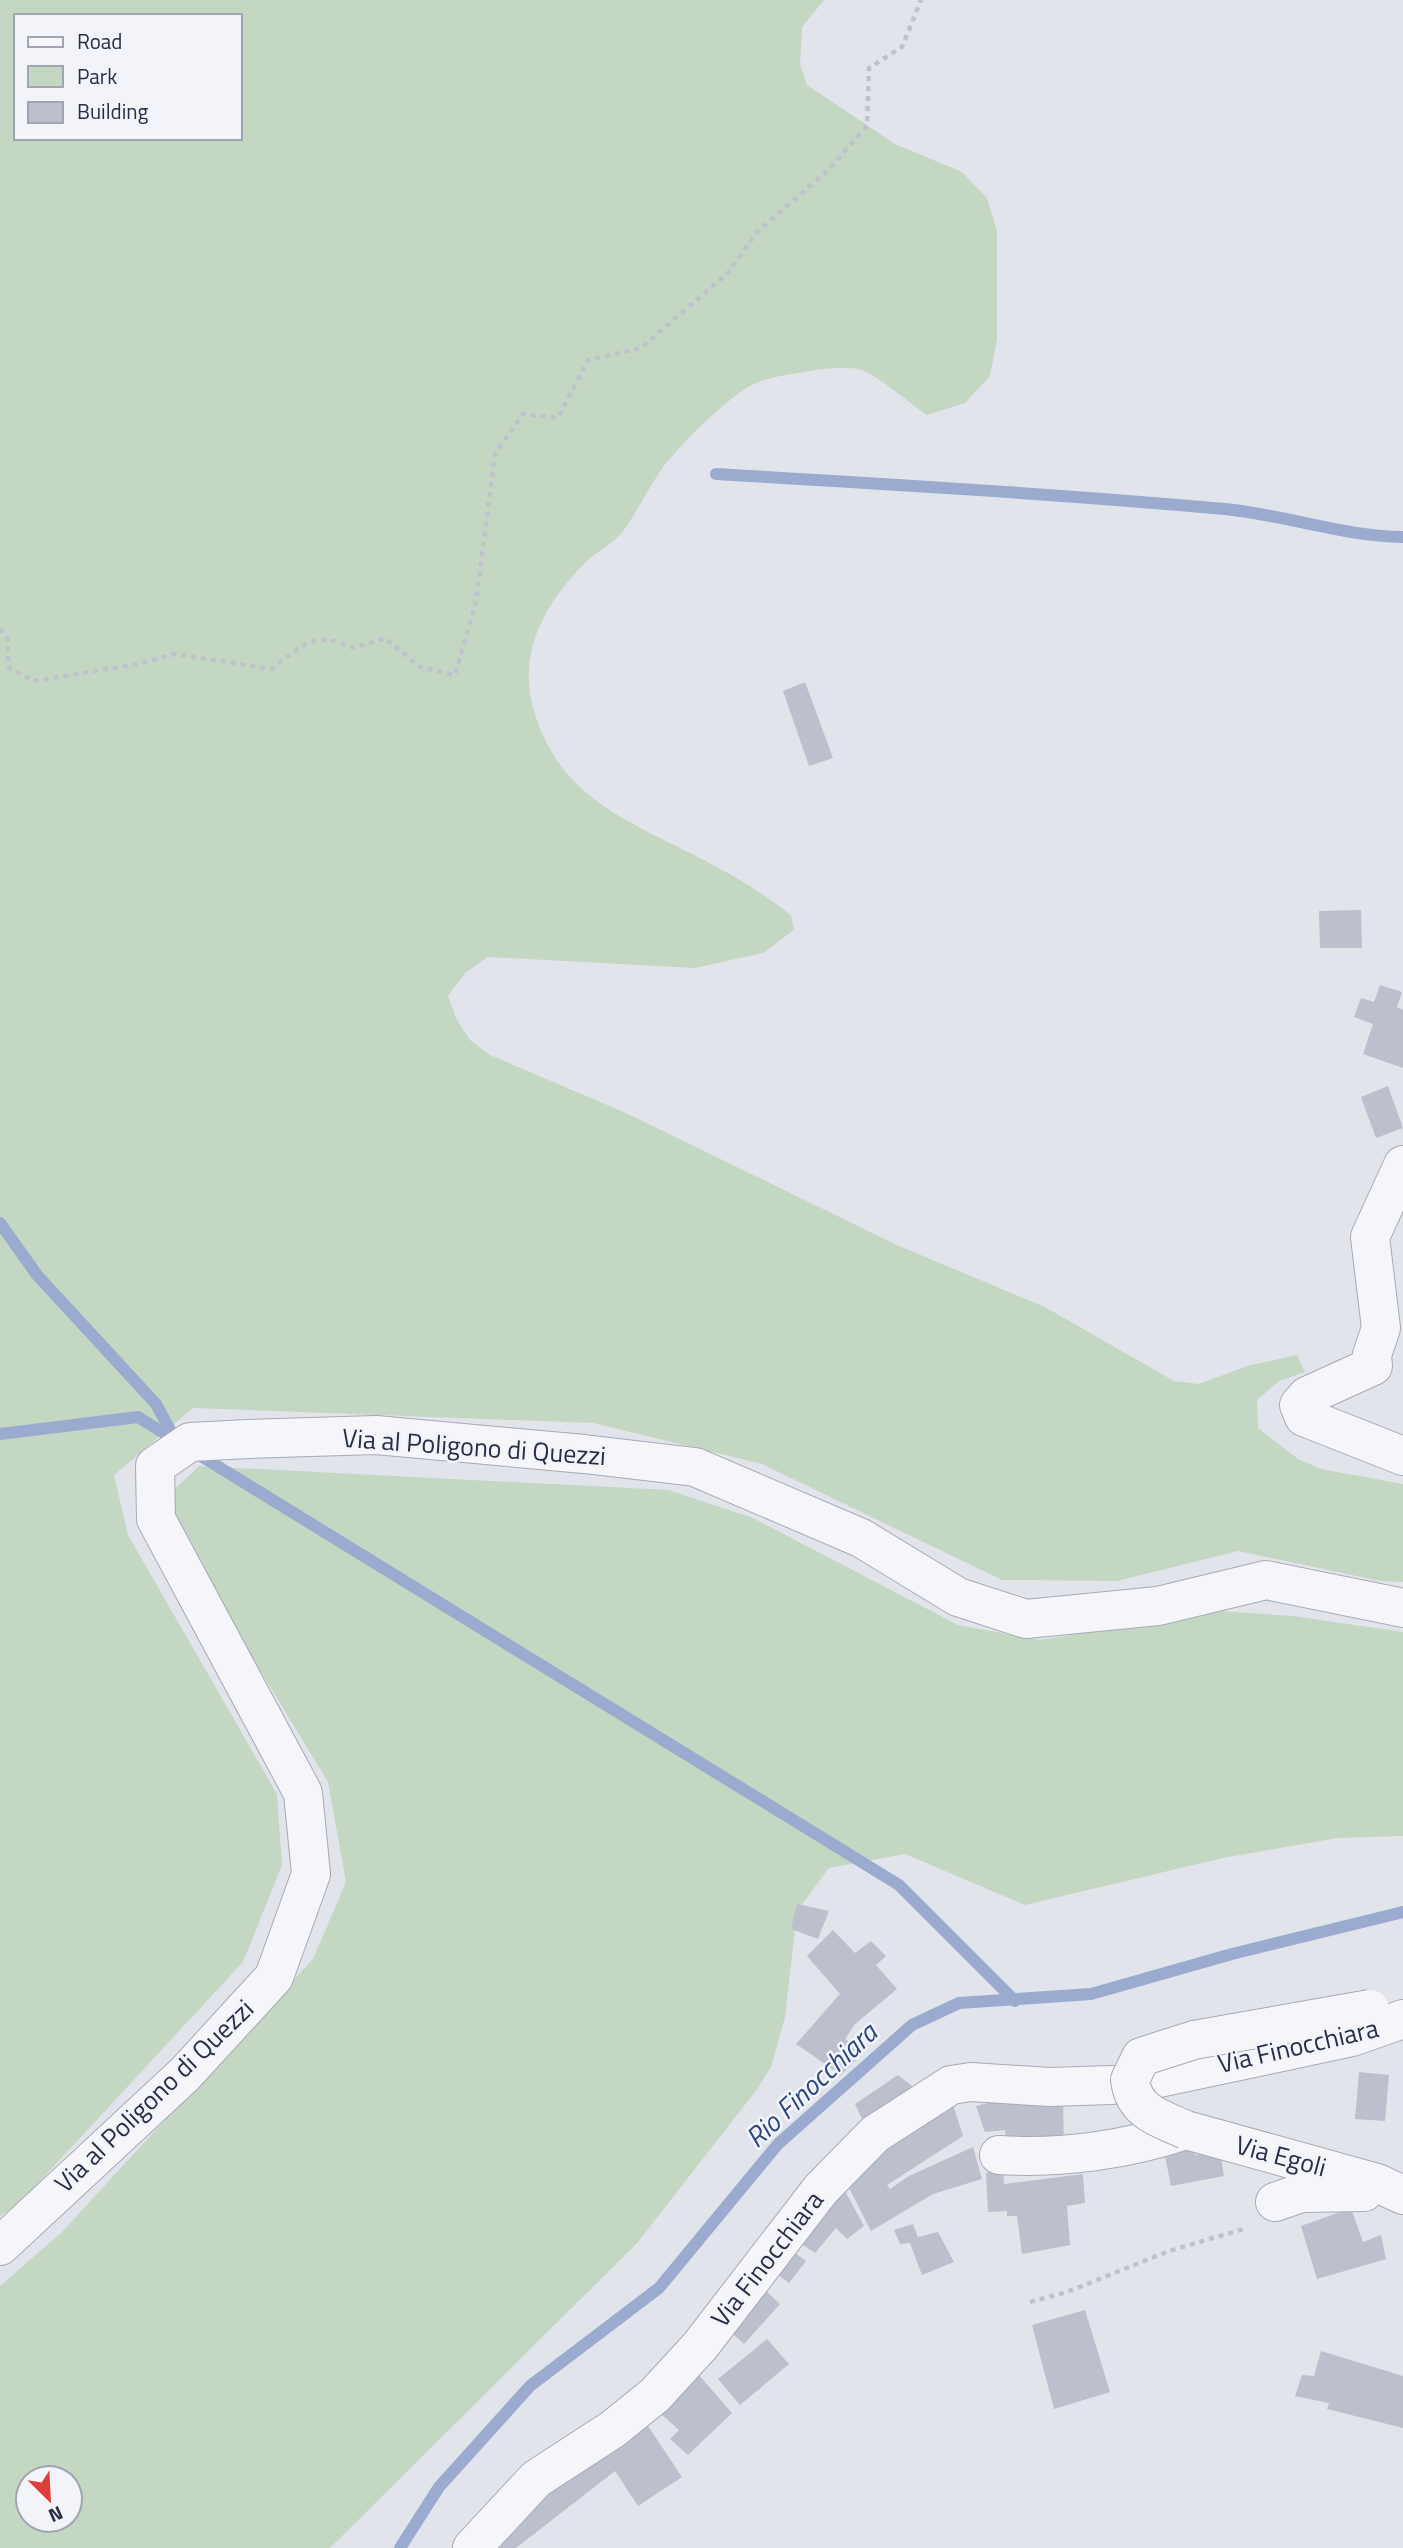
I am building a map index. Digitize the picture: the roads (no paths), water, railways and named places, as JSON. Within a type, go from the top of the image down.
[{"type":"street","points":[[1403,1165],[1370,1237],[1381,1328],[1372,1355],[1373,1366],[1307,1396],[1299,1405],[1304,1417],[1403,1456]]},
{"type":"street","name":"Via al Poligono di Quezzi","points":[[0,2246],[185,2074],[274,1977],[311,1874],[303,1793],[156,1519],[155,1466],[190,1442],[376,1436],[695,1467],[861,1538],[958,1597],[1026,1619],[1158,1606],[1266,1580],[1403,1608]]},
{"type":"street","name":"Via Finocchiara","points":[[1150,2080],[1352,2037],[1392,2010]]},
{"type":"street","name":"Via Egoli","points":[[1392,2010],[1194,2040],[1141,2057],[1130,2080],[1135,2101],[1145,2112],[1185,2130],[1393,2185]]},
{"type":"street","name":"Via Finocchiara","points":[[472,2548],[536,2479],[613,2429],[655,2395],[700,2346],[821,2189],[875,2134],[951,2085],[971,2082],[1050,2087],[1112,2085]]},
{"type":"street","points":[[999,2155],[1035,2157],[1066,2154],[1158,2139],[1185,2130]]},
{"type":"street","points":[[1266,2214],[1301,2193],[1393,2185]]},
{"type":"waterway","points":[[716,474],[1225,509],[1358,533],[1403,537]]},
{"type":"waterway","points":[[0,1223],[37,1275],[156,1404],[175,1439]]},
{"type":"waterway","points":[[0,1434],[138,1417],[180,1443]]},
{"type":"waterway","points":[[196,1453],[899,1885],[1015,2001]]},
{"type":"waterway","name":"Rio Finocchiara","points":[[400,2548],[439,2487],[530,2386],[659,2288],[778,2144],[912,2025],[959,2003],[1091,1994],[1232,1954],[1403,1912]]}]
